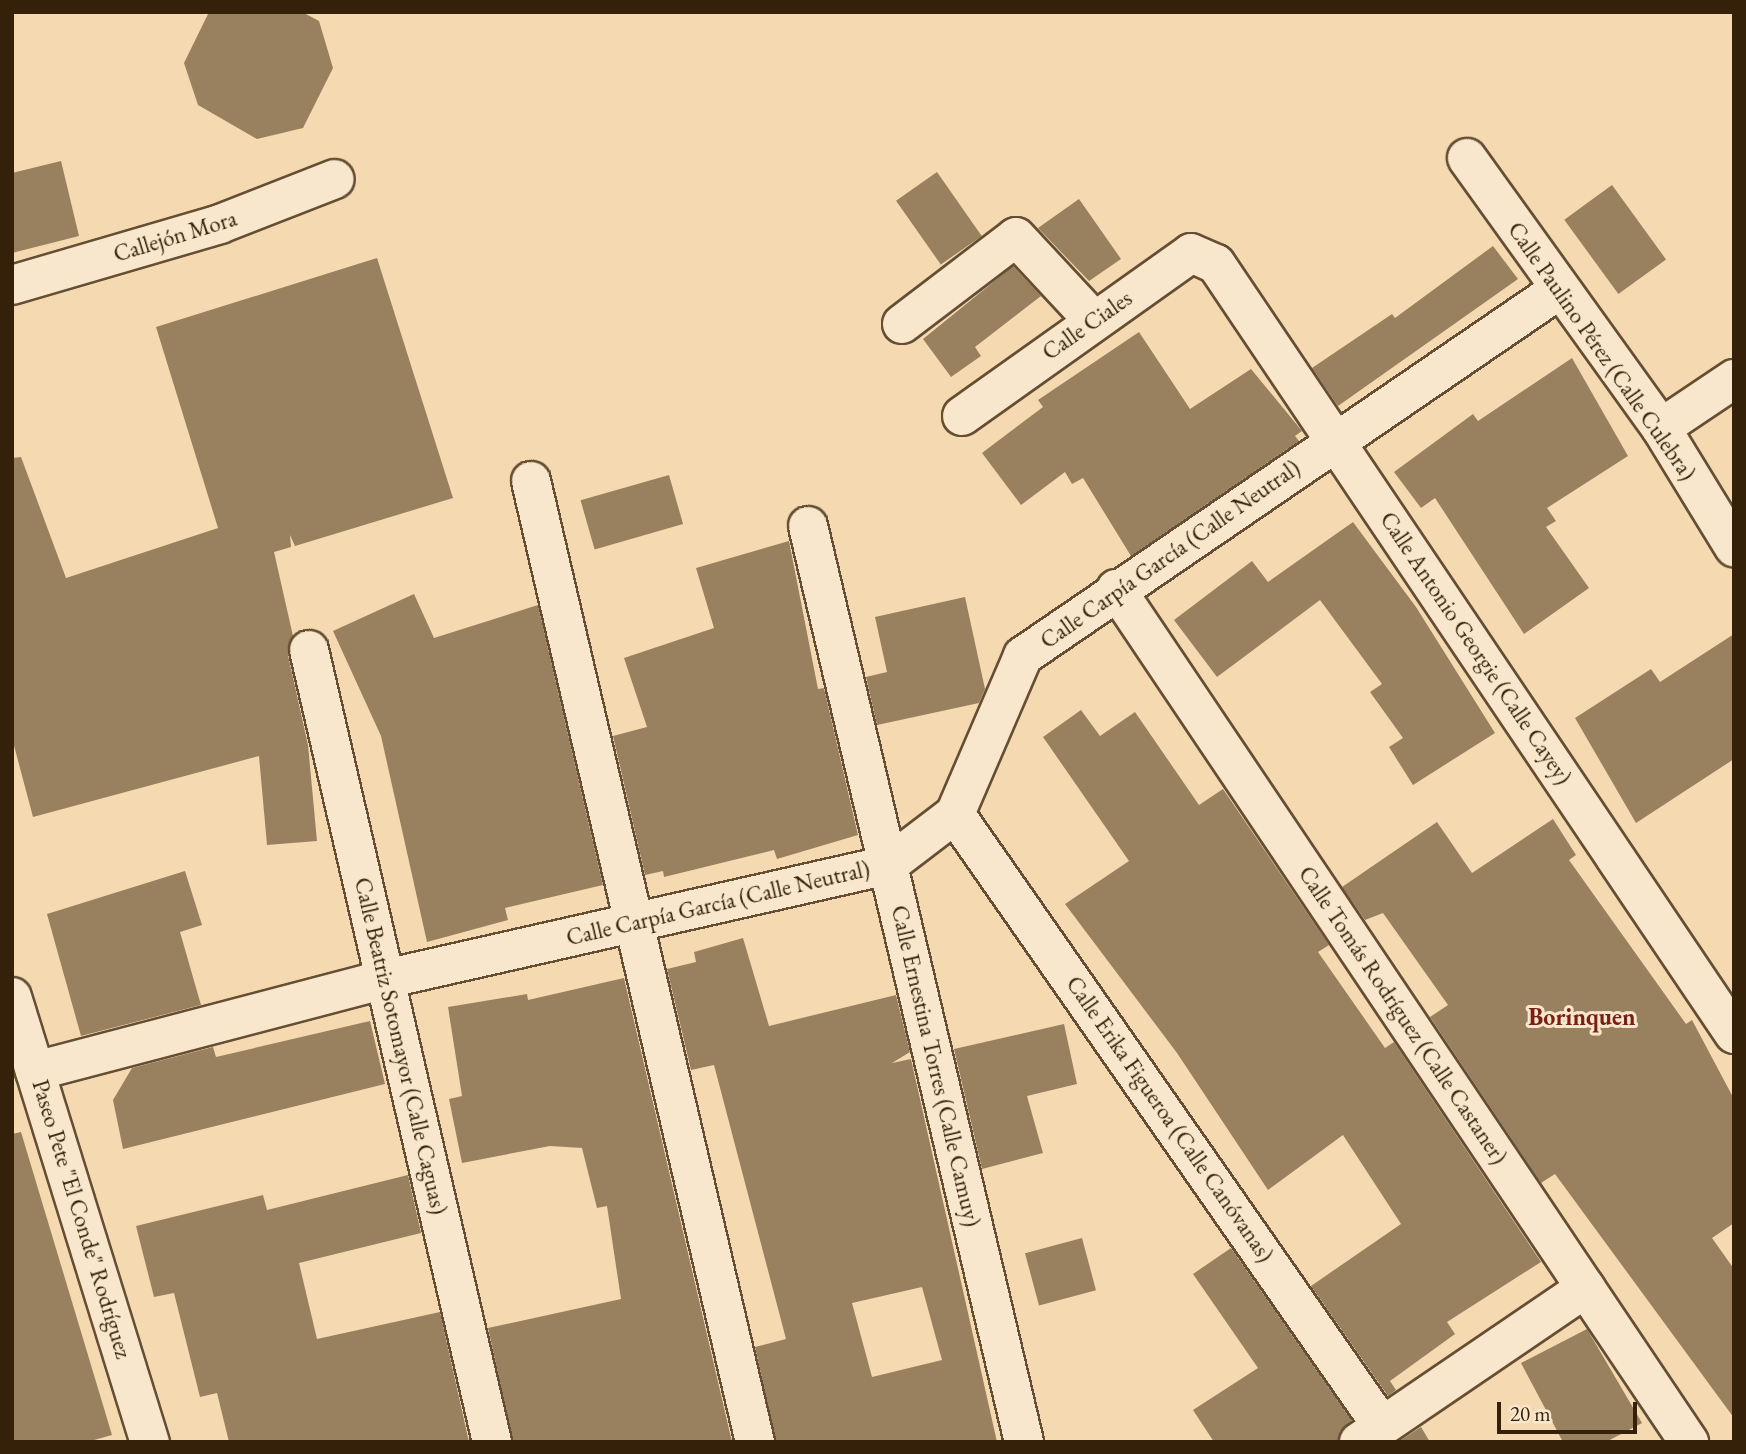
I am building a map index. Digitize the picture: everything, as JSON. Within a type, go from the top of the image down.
[{"type":"street","name":"Calle Paulino Pérez (Calle Culebra)","points":[[1466,158],[1661,428],[1734,547]]},
{"type":"street","name":"Callejón Mora","points":[[12,285],[220,224],[335,179]]},
{"type":"street","points":[[902,324],[1016,237],[1093,320]]},
{"type":"street","name":"Calle Ciales","points":[[962,416],[1093,320],[1191,253],[1216,264]]},
{"type":"street","name":"Calle Antonio Georgie (Calle Cayey)","points":[[1216,264],[1734,1034]]},
{"type":"street","name":"Calle Carpía García (Calle Neutral)","points":[[35,1071],[385,979],[888,865],[955,814],[1023,656],[1116,589],[1560,289]]},
{"type":"street","points":[[1661,428],[1734,379]]},
{"type":"street","points":[[531,481],[637,922],[755,1442]]},
{"type":"street","name":"Calle Ernestina Torres (Calle Camuy)","points":[[808,526],[1024,1442]]},
{"type":"street","name":"Calle Tomás Rodríguez (Calle Castaner)","points":[[1116,589],[1689,1442]]},
{"type":"street","name":"Calle Beatriz Sotomayor (Calle Caguas)","points":[[309,650],[492,1442]]},
{"type":"street","name":"Calle Erika Figueroa (Calle Canóvanas)","points":[[955,814],[1371,1434]]},
{"type":"street","name":"Paseo Pete \"El Conde\" Rodríguez","points":[[14,1010],[150,1442]]},
{"type":"street","points":[[1371,1434],[1586,1287]]},
{"type":"building","points":[[209,12],[302,12],[319,21],[333,68],[303,128],[257,139],[198,105],[184,63]]},
{"type":"building","points":[[61,161],[79,236],[12,253],[12,173]]},
{"type":"building","points":[[937,172],[982,236],[941,265],[896,201]]},
{"type":"building","points":[[1612,185],[1666,259],[1618,294],[1564,220]]},
{"type":"building","points":[[1079,199],[1121,259],[1089,281],[1038,228]]},
{"type":"building","points":[[1493,246],[1518,279],[1338,406],[1312,368],[1392,314],[1395,318]]},
{"type":"building","points":[[377,258],[453,498],[295,546],[290,535],[291,547],[274,552],[293,636],[288,655],[308,745],[317,841],[267,845],[259,756],[33,817],[12,738],[12,458],[21,457],[66,578],[218,528],[156,327]]},
{"type":"building","points":[[1013,266],[1041,296],[975,347],[981,356],[951,377],[923,339]]},
{"type":"building","points":[[1139,332],[1190,409],[1251,369],[1302,431],[1295,436],[1299,441],[1131,556],[1083,478],[1072,484],[1065,472],[1021,505],[982,453],[1043,407],[1038,400]]},
{"type":"building","points":[[1572,358],[1628,456],[1547,508],[1556,521],[1546,527],[1589,588],[1524,634],[1435,498],[1421,508],[1394,472],[1473,414],[1478,421]]},
{"type":"building","points":[[669,475],[683,524],[595,549],[581,500]]},
{"type":"building","points":[[1353,522],[1416,607],[1495,733],[1413,785],[1389,747],[1403,738],[1370,692],[1382,684],[1320,600],[1217,677],[1174,620],[1252,561],[1268,582]]},
{"type":"building","points":[[789,541],[818,689],[824,688],[858,835],[777,859],[774,850],[664,877],[663,871],[645,875],[613,736],[647,727],[624,658],[714,628],[696,568]]},
{"type":"building","points":[[414,594],[434,638],[538,605],[603,885],[505,908],[508,920],[427,942],[381,736],[333,631]]},
{"type":"building","points":[[965,597],[985,689],[979,703],[877,725],[866,677],[887,672],[875,617]]},
{"type":"building","points":[[1734,634],[1734,759],[1636,823],[1575,718],[1651,669],[1660,682]]},
{"type":"building","points":[[1081,710],[1100,736],[1135,712],[1199,805],[1223,789],[1329,945],[1318,952],[1385,1048],[1394,1042],[1541,1262],[1447,1322],[1455,1334],[1390,1381],[1396,1390],[1388,1396],[1311,1286],[1401,1224],[1343,1135],[1268,1190],[1177,1053],[1065,904],[1129,861],[1043,737]]},
{"type":"building","points":[[1553,819],[1576,855],[1569,860],[1686,1024],[1692,1020],[1734,1099],[1734,1223],[1712,1238],[1734,1269],[1734,1418],[1555,1174],[1541,1183],[1430,1017],[1448,1005],[1383,913],[1365,920],[1342,887],[1437,822],[1472,873]]},
{"type":"building","points":[[185,871],[202,925],[180,932],[201,1005],[81,1036],[47,914]]},
{"type":"building","points":[[743,938],[769,1026],[896,995],[910,1052],[892,1063],[911,1059],[997,1442],[776,1442],[755,1347],[786,1339],[714,1065],[691,1070],[667,969],[696,962],[694,952]],"holes":[[[922,1287],[942,1360],[872,1377],[852,1303]]]},
{"type":"building","points":[[624,978],[732,1442],[513,1442],[488,1328],[621,1299],[607,1206],[597,1208],[582,1148],[550,1146],[462,1163],[449,1099],[462,1096],[448,1007],[527,994],[528,1000]]},
{"type":"building","points":[[370,1021],[385,1084],[123,1149],[113,1100],[132,1068],[213,1047],[216,1057]]},
{"type":"building","points":[[1064,1024],[1077,1084],[1027,1096],[1043,1153],[982,1169],[954,1049]]},
{"type":"building","points":[[21,1132],[112,1435],[87,1442],[12,1442],[12,1134]]},
{"type":"building","points":[[408,1175],[421,1233],[299,1263],[317,1339],[440,1312],[469,1442],[229,1442],[217,1393],[200,1397],[174,1293],[154,1297],[136,1226],[263,1195],[267,1210]]},
{"type":"building","points":[[1082,1238],[1096,1290],[1039,1305],[1025,1253]]},
{"type":"building","points":[[1231,1248],[1352,1421],[1337,1442],[1214,1442],[1193,1410],[1258,1368],[1193,1274]]},
{"type":"building","points":[[1587,1329],[1642,1423],[1606,1442],[1563,1442],[1521,1363]]},
{"type":"building","points":[[1421,1427],[1430,1442],[1398,1442]]},
{"type":"district","name":"Borinquen","points":[[1582,1017]]}]
